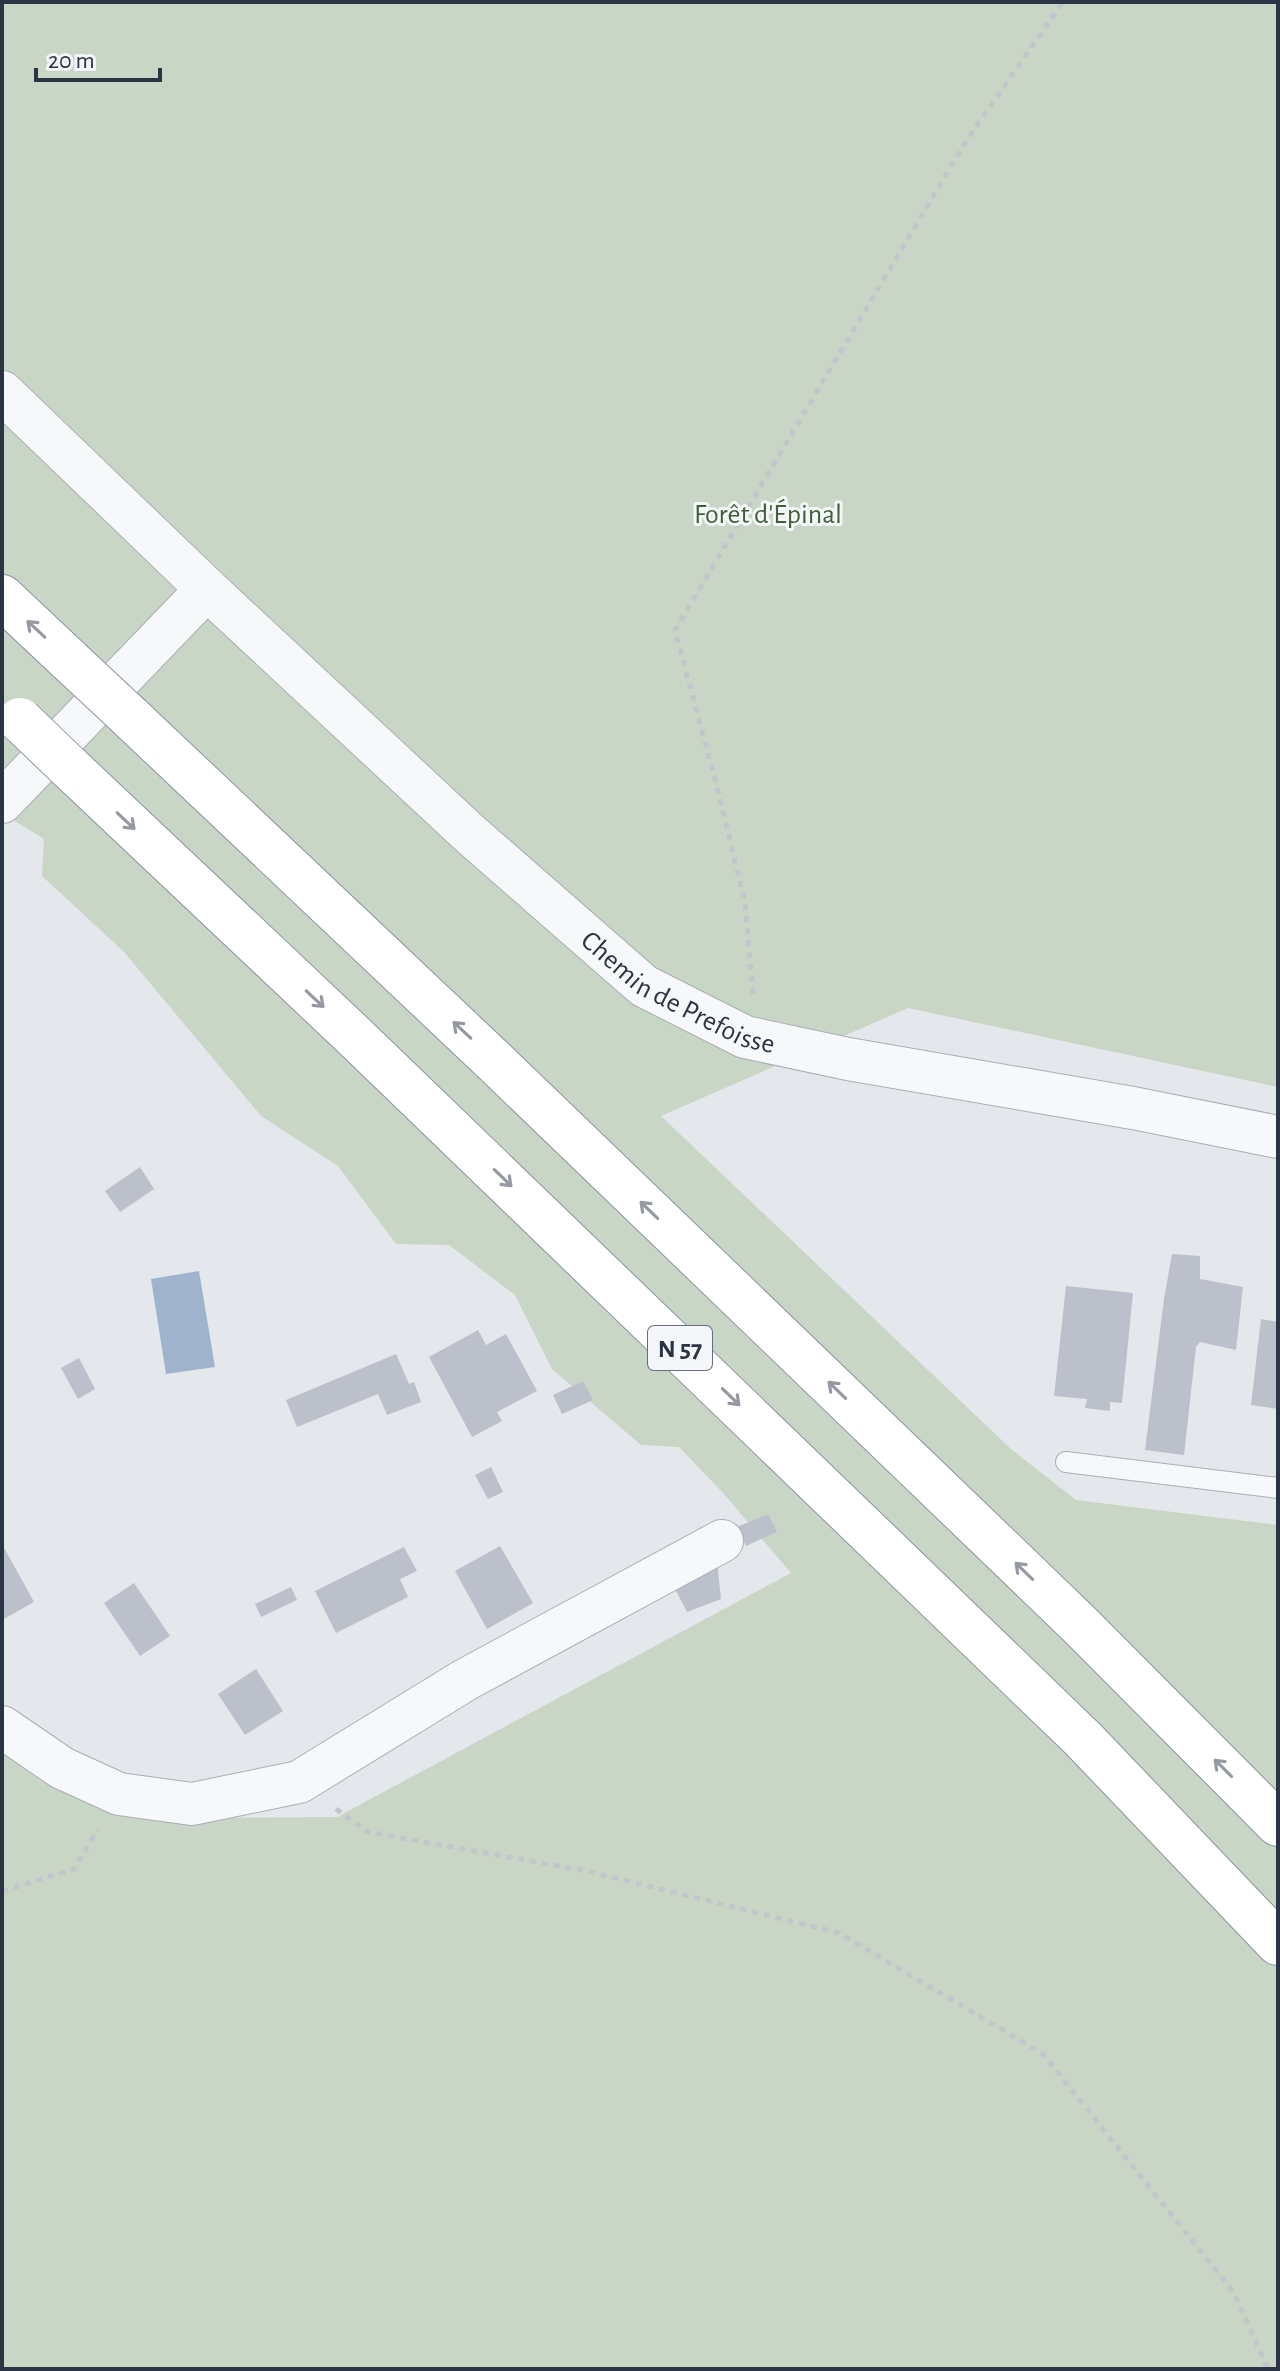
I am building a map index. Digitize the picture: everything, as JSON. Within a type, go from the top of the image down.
[{"type":"highway","name":"N 57","points":[[2,597],[494,1061],[1069,1614],[1278,1824]]},
{"type":"highway","name":"N 57","points":[[11,712],[412,1091],[1026,1684],[1105,1761],[1278,1943]]},
{"type":"street","name":"Chemin de Prefoisse","points":[[2,392],[207,589],[469,833],[644,986],[745,1037],[848,1059],[1133,1108],[1278,1137]]},
{"type":"street","points":[[2,802],[207,589]]},
{"type":"street","points":[[2,1727],[62,1768],[119,1794],[192,1804],[299,1782],[465,1680],[722,1541]]},
{"type":"lane","points":[[1066,1462],[1278,1488]]},
{"type":"path","points":[[756,1039],[745,903],[675,630],[966,141],[1063,2]]},
{"type":"path","points":[[299,1782],[368,1832],[587,1871],[839,1933],[1043,2054],[1234,2293],[1268,2369]]},
{"type":"path","points":[[2,1891],[74,1869],[119,1794]]},
{"type":"green space","name":"Forêt d'Épinal","points":[[2,2],[1278,2],[1278,1087],[908,1008],[661,1116],[1011,1449],[1076,1500],[1278,1525],[1278,2369],[2,2369],[2,1748],[132,1818],[337,1817],[791,1573],[679,1447],[641,1445],[552,1369],[515,1295],[449,1245],[396,1244],[338,1166],[261,1116],[124,952],[42,876],[44,839],[2,813]]},
{"type":"water","points":[[199,1271],[215,1367],[166,1374],[151,1279]]},
{"type":"building","points":[[140,1167],[154,1189],[120,1212],[105,1191]]},
{"type":"building","points":[[1172,1254],[1200,1256],[1200,1279],[1243,1287],[1236,1350],[1200,1342],[1196,1347],[1184,1455],[1145,1450]]},
{"type":"building","points":[[1066,1286],[1133,1293],[1122,1403],[1110,1402],[1110,1411],[1085,1408],[1087,1399],[1054,1396]]},
{"type":"building","points":[[1261,1319],[1278,1322],[1278,1409],[1251,1405]]},
{"type":"building","points":[[478,1330],[486,1345],[506,1334],[537,1391],[497,1412],[502,1421],[472,1437],[429,1357]]},
{"type":"building","points":[[396,1354],[409,1384],[414,1382],[421,1402],[387,1415],[378,1394],[297,1427],[286,1400]]},
{"type":"building","points":[[79,1358],[95,1389],[78,1399],[61,1368]]},
{"type":"building","points":[[583,1381],[593,1400],[562,1414],[553,1395]]},
{"type":"building","points":[[491,1467],[503,1492],[488,1499],[475,1475]]},
{"type":"building","points":[[768,1514],[777,1532],[746,1546],[737,1527]]},
{"type":"building","points":[[2,1544],[34,1602],[2,1620]]},
{"type":"building","points":[[500,1546],[533,1603],[487,1629],[455,1571]]},
{"type":"building","points":[[404,1547],[417,1571],[400,1579],[408,1597],[336,1633],[315,1591]]},
{"type":"building","points":[[717,1560],[721,1599],[687,1612],[672,1583]]},
{"type":"building","points":[[134,1583],[170,1636],[140,1656],[104,1603]]},
{"type":"building","points":[[291,1587],[297,1600],[261,1617],[255,1604]]},
{"type":"building","points":[[256,1669],[283,1711],[245,1735],[218,1694]]}]
